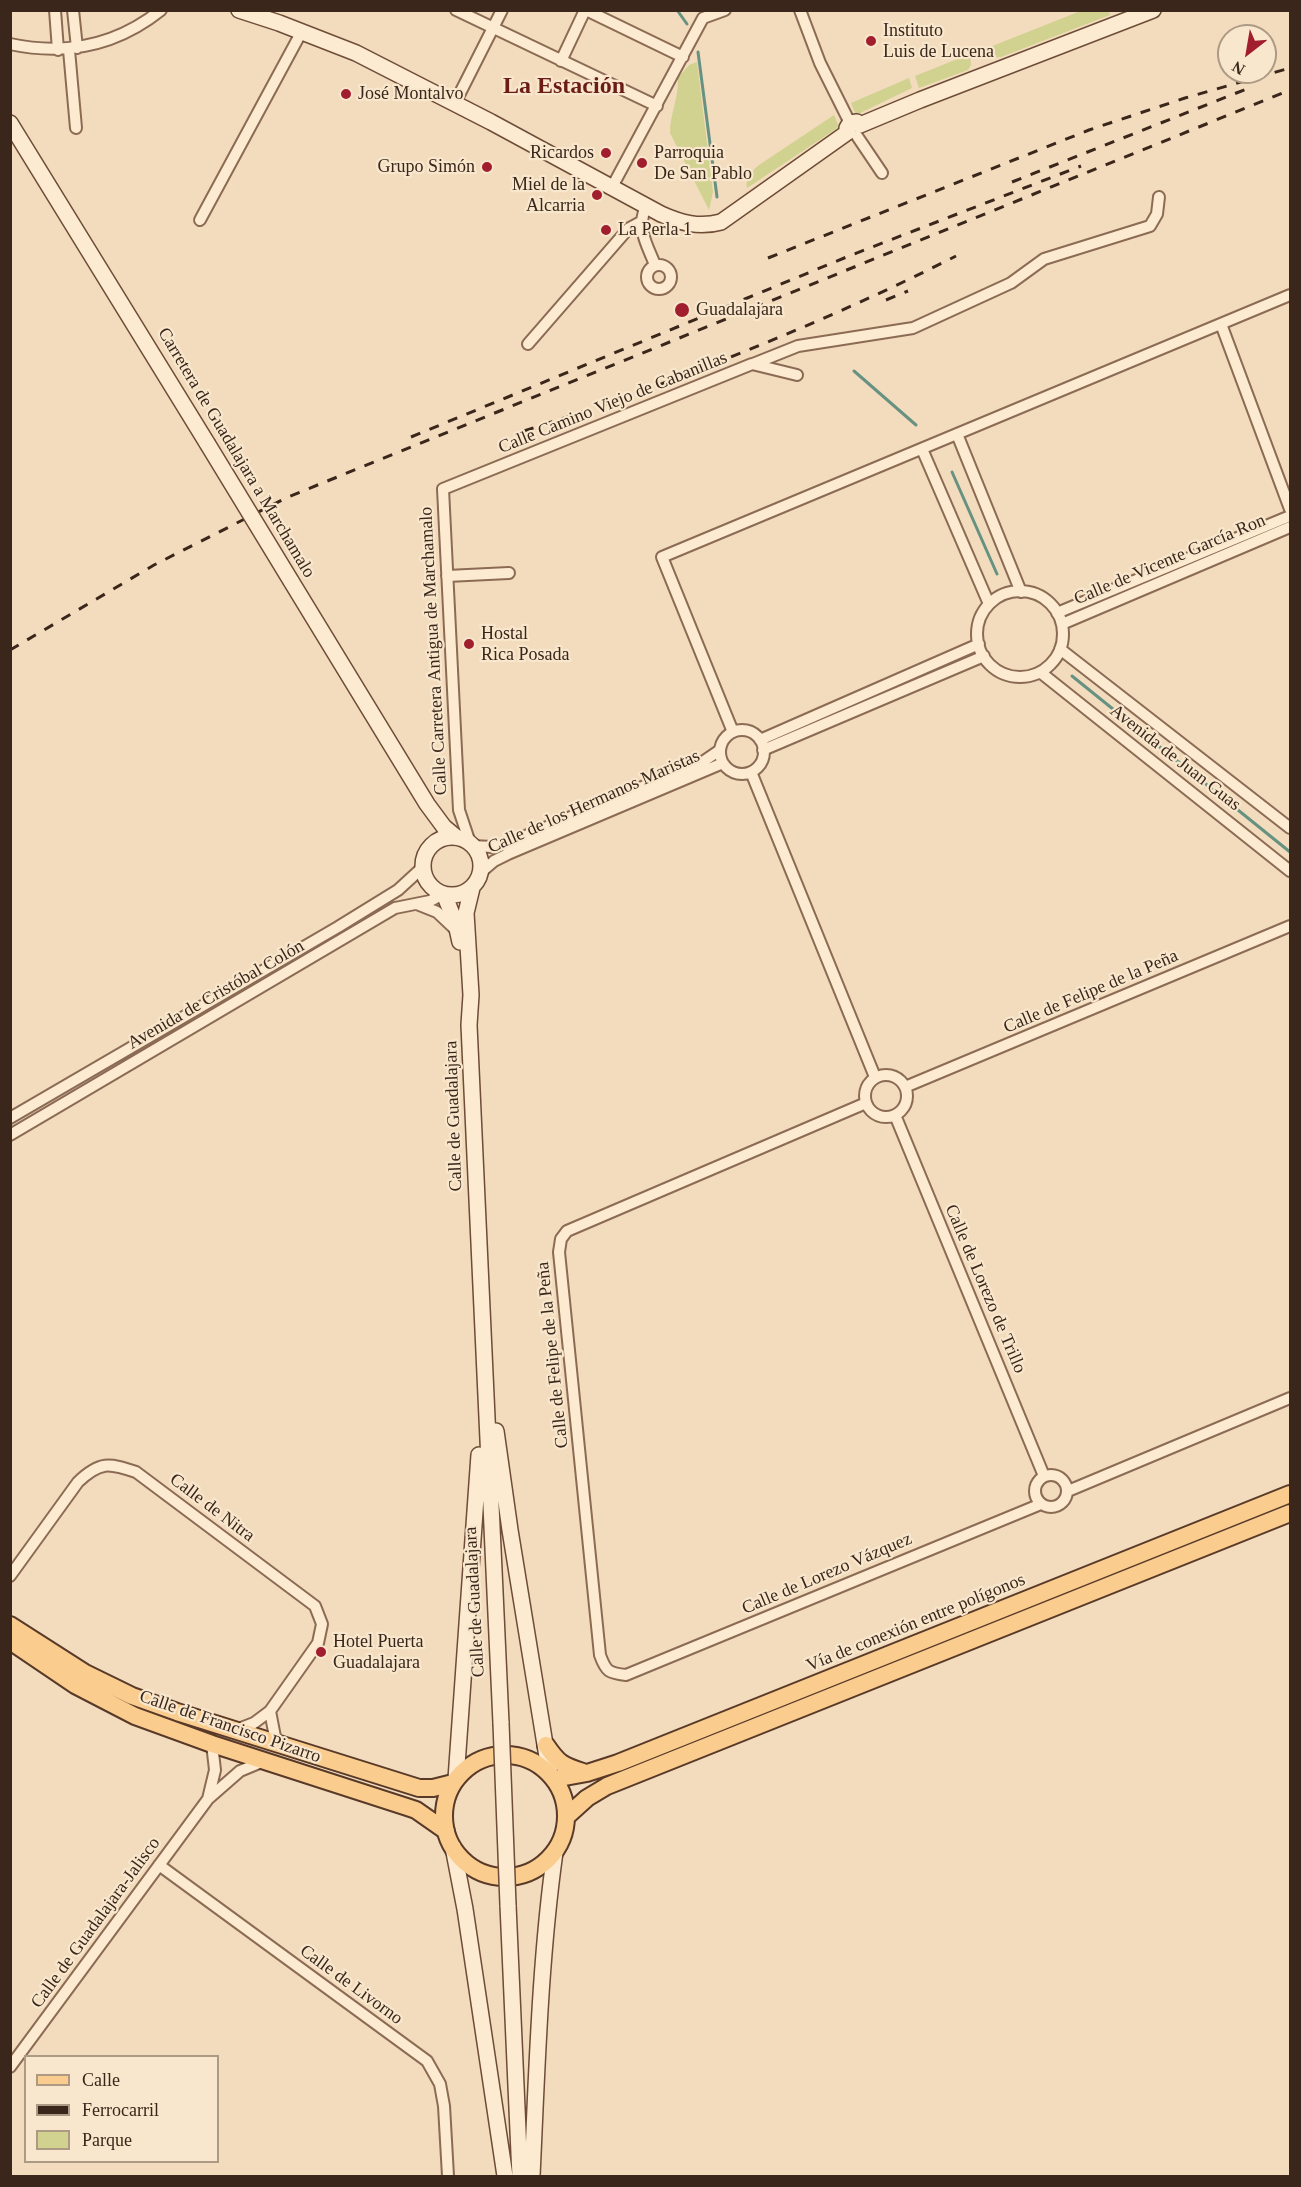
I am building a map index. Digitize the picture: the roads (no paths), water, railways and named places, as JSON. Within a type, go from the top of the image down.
[{"type":"main road","points":[[239,10],[302,31],[356,53],[455,103],[646,206],[687,224],[707,225],[721,222],[854,129],[910,104],[1153,10]]},
{"type":"main road","points":[[256,10],[279,23]]},
{"type":"main road","name":"Carretera de Guadalajara a Marchamalo","points":[[10,123],[207,442],[426,804],[444,827],[460,839]]},
{"type":"main road","name":"Carretera de Guadalajara a Marchamalo","points":[[426,804],[434,843]]},
{"type":"main road","points":[[460,839],[480,860],[480,873],[472,888],[458,895],[444,894],[429,884],[422,868],[424,855],[434,843],[460,839]]},
{"type":"main road","name":"Calle de Guadalajara","points":[[469,1025],[471,995],[466,920],[472,888]]},
{"type":"main road","name":"Calle de Guadalajara","points":[[444,894],[459,934],[469,1025],[520,2176]]},
{"type":"main road","points":[[478,1233],[473,1274],[479,1462],[454,1781],[445,1802],[444,1817],[446,1831],[453,1847],[465,1909],[505,2176]]},
{"type":"main road","points":[[482,1328],[510,1530],[546,1745],[552,1777],[563,1797],[566,1817],[564,1832],[555,1852],[549,1898],[532,2176]]},
{"type":"main road","points":[[1013,1604],[1174,1531],[1290,1485]]},
{"type":"main road","name":"Vía de conexión entre polígonos","points":[[552,1777],[586,1773],[638,1755],[1290,1494]]},
{"type":"main road","name":"Vía de conexión entre polígonos","points":[[566,1817],[587,1798],[607,1786],[1290,1514]]},
{"type":"main road","points":[[1016,1623],[1084,1605],[1290,1523]]},
{"type":"main road","name":"Calle de Francisco Pizarro","points":[[10,1625],[78,1668],[132,1696],[177,1712],[419,1788],[433,1788],[454,1781]]},
{"type":"main road","name":"Calle de Francisco Pizarro","points":[[10,1641],[57,1674],[117,1708],[212,1744],[407,1806],[446,1831]]},
{"type":"main road","points":[[546,1745],[557,1761],[586,1773]]},
{"type":"main road","points":[[454,1781],[468,1767],[484,1758],[501,1755],[519,1756],[535,1763],[552,1777]]},
{"type":"main road","points":[[453,1847],[465,1862],[482,1872],[501,1876],[520,1875],[538,1867],[555,1852]]},
{"type":"street","points":[[55,10],[68,49],[76,128]]},
{"type":"street","points":[[68,49],[73,10]]},
{"type":"street","points":[[10,44],[34,49],[68,49],[115,38],[147,22],[161,10]]},
{"type":"street","points":[[456,10],[657,106]]},
{"type":"street","points":[[455,103],[502,10]]},
{"type":"street","points":[[561,61],[586,10],[683,57]]},
{"type":"street","points":[[612,187],[703,18],[725,10]]},
{"type":"street","points":[[800,10],[820,63],[854,129],[882,173]]},
{"type":"street","points":[[200,220],[302,31]]},
{"type":"street","points":[[752,364],[798,346],[913,328],[1011,283],[1044,259],[1150,226],[1157,214],[1159,197]]},
{"type":"street","points":[[646,206],[640,222],[641,229],[656,265]]},
{"type":"street","points":[[528,344],[628,229],[640,222]]},
{"type":"street","points":[[733,732],[662,557],[1290,295]]},
{"type":"street","points":[[1221,324],[1290,509]]},
{"type":"street","name":"Calle Camino Viejo de Cabanillas","points":[[443,489],[752,364],[797,375]]},
{"type":"street","points":[[957,434],[1022,592]]},
{"type":"street","points":[[922,449],[989,604]]},
{"type":"street","name":"Calle Carretera Antigua de Marchamalo","points":[[443,489],[460,839]]},
{"type":"street","points":[[1057,613],[1290,516]]},
{"type":"street","name":"Calle de Vicente García Ron","points":[[1062,624],[1290,527]]},
{"type":"street","points":[[447,576],[509,573]]},
{"type":"street","points":[[1022,592],[1042,597],[1053,606],[1063,631],[1057,657],[1040,672],[1024,677],[1011,676],[998,671],[988,663],[979,644],[978,627],[982,614],[989,604],[1001,596],[1022,592]]},
{"type":"street","points":[[761,745],[979,644]]},
{"type":"street","name":"Avenida de Juan Guas","points":[[1060,649],[1290,828]]},
{"type":"street","points":[[761,745],[984,656]]},
{"type":"street","name":"Avenida de Juan Guas","points":[[1040,672],[1290,871]]},
{"type":"street","points":[[460,839],[497,847],[504,845],[704,761],[720,750],[724,740],[733,732],[750,732],[761,745],[761,763],[751,772],[738,774],[732,772],[723,763],[720,750]]},
{"type":"street","name":"Calle de los Hermanos Maristas","points":[[480,873],[501,858],[723,763]]},
{"type":"street","points":[[751,772],[875,1077]]},
{"type":"street","name":"Calle Carretera Antigua de Marchamalo","points":[[459,810],[460,839]]},
{"type":"street","name":"Avenida de Cristóbal Colón","points":[[10,1118],[398,890],[422,868]]},
{"type":"street","name":"Avenida de Cristóbal Colón","points":[[10,1135],[395,908],[430,901],[444,894]]},
{"type":"street","points":[[414,903],[437,912],[459,934]]},
{"type":"street","name":"Calle de Felipe de la Peña","points":[[905,1087],[1290,926]]},
{"type":"street","points":[[887,1074],[894,1076],[905,1087],[907,1099],[905,1106],[895,1115],[880,1116],[869,1109],[865,1089],[875,1077],[887,1074]]},
{"type":"street","name":"Calle de Felipe de la Peña","points":[[626,1675],[611,1674],[604,1667],[600,1655],[559,1252],[561,1239],[567,1231],[866,1103]]},
{"type":"street","name":"Calle de Lorezo de Trillo","points":[[895,1115],[1044,1476]]},
{"type":"street","points":[[1068,1491],[1290,1398]]},
{"type":"street","name":"Calle de Nitra","points":[[10,1576],[78,1482],[91,1470],[113,1464],[135,1472],[315,1606],[322,1624],[318,1643],[270,1711],[254,1723],[236,1730]]},
{"type":"street","points":[[1053,1475],[1062,1479],[1068,1491],[1065,1500],[1058,1506],[1049,1507],[1041,1504],[1036,1496],[1036,1487],[1044,1476],[1053,1475]]},
{"type":"street","name":"Calle de Lorezo Vázquez","points":[[626,1675],[1041,1504]]},
{"type":"street","points":[[270,1711],[276,1742]]},
{"type":"street","name":"Calle de Guadalajara-Jalisco","points":[[208,1799],[215,1770],[212,1744]]},
{"type":"street","name":"Calle de Guadalajara-Jalisco","points":[[10,2067],[208,1799],[240,1771],[264,1761]]},
{"type":"street","name":"Calle de Livorno","points":[[159,1865],[427,2061],[440,2084],[444,2106],[448,2176]]},
{"type":"waterway","points":[[677,10],[687,24]]},
{"type":"waterway","points":[[698,52],[717,197]]},
{"type":"waterway","points":[[854,371],[916,425]]},
{"type":"waterway","points":[[952,472],[997,574]]},
{"type":"waterway","points":[[1072,676],[1290,852]]},
{"type":"railway","points":[[768,258],[1089,130],[1185,98],[1290,68]]},
{"type":"railway","points":[[1012,182],[1249,88]]},
{"type":"railway","points":[[10,650],[154,565],[288,497],[1290,90]]},
{"type":"railway","points":[[411,437],[849,256],[1081,166]]},
{"type":"railway","points":[[524,431],[632,395],[755,347],[877,294],[956,256]]},
{"type":"railway","points":[[886,300],[908,291]]},
{"type":"place","name":"Instituto Luis de Lucena","points":[[871,41]]},
{"type":"place","name":"José Montalvo","points":[[346,94]]},
{"type":"place","name":"Ricardos","points":[[606,153]]},
{"type":"place","name":"Parroquia De San Pablo","points":[[642,163]]},
{"type":"place","name":"Grupo Simón","points":[[487,167]]},
{"type":"place","name":"Miel de la Alcarria","points":[[597,195]]},
{"type":"place","name":"La Perla 1","points":[[606,230]]},
{"type":"place","name":"Guadalajara","points":[[682,310]]},
{"type":"place","name":"Hostal Rica Posada","points":[[469,644]]},
{"type":"place","name":"Hotel Puerta Guadalajara","points":[[321,1652]]},
{"type":"district","name":"La Estación","points":[[564,87]]}]
